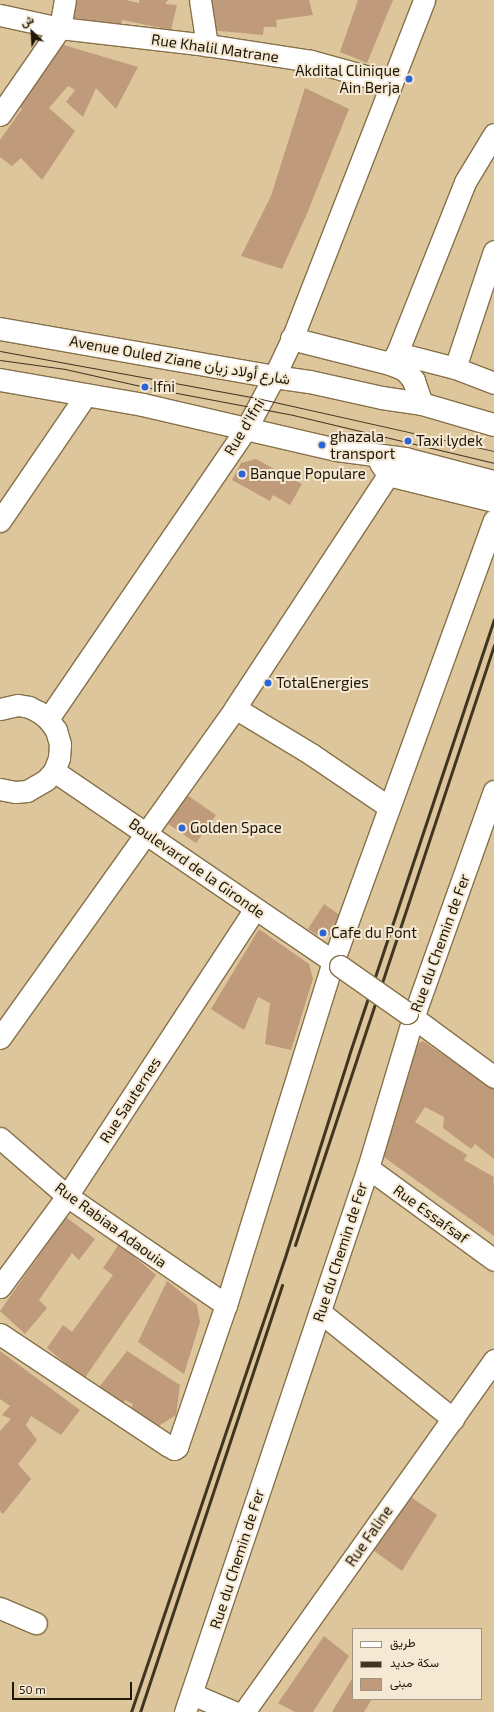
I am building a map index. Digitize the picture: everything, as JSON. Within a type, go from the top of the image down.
[{"type":"main road","name":"Avenue Ouled Ziane شارع أولاد زيان","points":[[0,329],[274,378],[310,382],[382,398],[422,404],[494,425]]},
{"type":"main road","points":[[292,338],[393,359],[408,372],[414,382],[422,404]]},
{"type":"main road","points":[[0,380],[143,406],[337,450],[417,462],[494,482]]},
{"type":"street","points":[[0,115],[60,28],[65,0]]},
{"type":"street","points":[[200,0],[207,46]]},
{"type":"street","name":"Rue d'Ifni","points":[[48,719],[246,429],[274,378],[292,338],[424,0]]},
{"type":"street","name":"Rue Khalil Matrane","points":[[0,15],[60,28],[207,46],[310,61],[391,83]]},
{"type":"street","points":[[494,134],[472,168],[457,200],[393,359],[455,368],[494,383]]},
{"type":"street","points":[[455,368],[494,251]]},
{"type":"street","points":[[0,521],[86,395]]},
{"type":"street","points":[[376,455],[388,475],[494,501]]},
{"type":"street","points":[[0,1038],[235,708],[388,475]]},
{"type":"street","points":[[0,1334],[174,1449],[177,1447],[226,1306],[336,964],[389,807],[494,520]]},
{"type":"street","points":[[0,709],[18,705],[29,707],[48,719],[56,730],[60,744],[59,758],[54,771],[46,780],[27,791],[15,792],[0,788]]},
{"type":"street","points":[[235,708],[311,754],[389,807]]},
{"type":"street","name":"Boulevard de la Gironde","points":[[54,771],[147,833],[410,1015]]},
{"type":"street","name":"Rue du Chemin de Fer","points":[[189,1703],[368,1168],[410,1015],[492,801]]},
{"type":"street","name":"Rue Sauternes","points":[[0,1287],[68,1196],[255,909]]},
{"type":"street","points":[[410,1015],[494,1077]]},
{"type":"street","name":"Rue Rabiaa Adaouia","points":[[0,1138],[68,1196],[226,1306]]},
{"type":"street","name":"Rue Essafsaf","points":[[368,1168],[494,1260]]},
{"type":"street","points":[[320,1312],[453,1418]]},
{"type":"street","name":"Rue Faline","points":[[244,1712],[494,1360]]},
{"type":"street","points":[[0,1608],[36,1623]]},
{"type":"street","points":[[189,1703],[234,1712]]},
{"type":"building","points":[[73,0],[126,0],[139,3],[139,0],[168,0],[165,4],[177,5],[171,30],[122,20],[120,28],[71,17]]},
{"type":"building","points":[[205,0],[309,0],[313,15],[276,20],[277,27],[264,27],[263,35],[208,30]]},
{"type":"building","points":[[358,0],[393,0],[367,63],[340,52]]},
{"type":"building","points":[[57,43],[138,67],[116,109],[96,88],[83,117],[66,102],[75,90],[68,86],[49,108],[75,131],[42,180],[21,158],[12,166],[0,157],[0,140],[22,109],[17,103]]},
{"type":"building","points":[[305,88],[349,109],[306,216],[282,269],[241,256],[271,196]]},
{"type":"building","points":[[256,459],[302,484],[290,505],[273,495],[270,501],[232,480],[241,463]]},
{"type":"building","points":[[187,795],[216,815],[196,843],[168,824]]},
{"type":"building","points":[[324,904],[344,918],[334,934],[320,937],[308,929]]},
{"type":"building","points":[[259,929],[309,964],[313,979],[291,1050],[265,1044],[270,1003],[258,997],[244,1030],[211,1009]]},
{"type":"building","points":[[423,1041],[494,1089],[494,1159],[475,1144],[471,1149],[443,1128],[444,1117],[425,1107],[415,1122],[467,1155],[464,1160],[494,1177],[494,1236],[381,1155],[409,1049]]},
{"type":"building","points":[[66,1217],[95,1239],[79,1260],[72,1253],[39,1300],[47,1308],[25,1334],[0,1311]]},
{"type":"building","points":[[119,1244],[156,1275],[84,1379],[47,1348],[63,1325],[72,1332],[113,1275],[103,1268]]},
{"type":"building","points":[[167,1281],[197,1305],[200,1322],[184,1374],[138,1342]]},
{"type":"building","points":[[0,1351],[80,1410],[61,1435],[31,1416],[26,1425],[37,1440],[18,1464],[31,1479],[3,1514],[0,1511],[0,1431],[11,1419],[2,1415],[10,1406],[0,1399]]},
{"type":"building","points":[[127,1351],[180,1385],[176,1415],[154,1429],[129,1412],[133,1404],[125,1400],[120,1408],[97,1390]]},
{"type":"building","points":[[411,1497],[437,1515],[402,1571],[373,1550]]},
{"type":"building","points":[[324,1636],[349,1656],[313,1712],[295,1712],[278,1703]]},
{"type":"building","points":[[352,1679],[352,1700],[371,1700],[364,1712],[332,1712]]},
{"type":"tram line","points":[[0,351],[261,399],[494,451]]},
{"type":"tram line","points":[[0,360],[65,369],[145,387],[293,415],[494,463]]},
{"type":"railway","points":[[131,1712],[285,1257],[349,1055],[494,619]]},
{"type":"railway","points":[[295,1245],[494,645]]},
{"type":"railway","points":[[140,1712],[282,1285]]},
{"type":"place","name":"Akdital Clinique Ain Berja","points":[[409,79]]},
{"type":"place","name":"Ifni","points":[[145,387]]},
{"type":"place","name":"Taxi lydek","points":[[408,441]]},
{"type":"place","name":"ghazala transport","points":[[322,445]]},
{"type":"place","name":"Banque Populare","points":[[242,474]]},
{"type":"place","name":"TotalEnergies","points":[[268,683]]},
{"type":"place","name":"Golden Space","points":[[182,828]]},
{"type":"place","name":"Cafe du Pont","points":[[323,933]]}]
